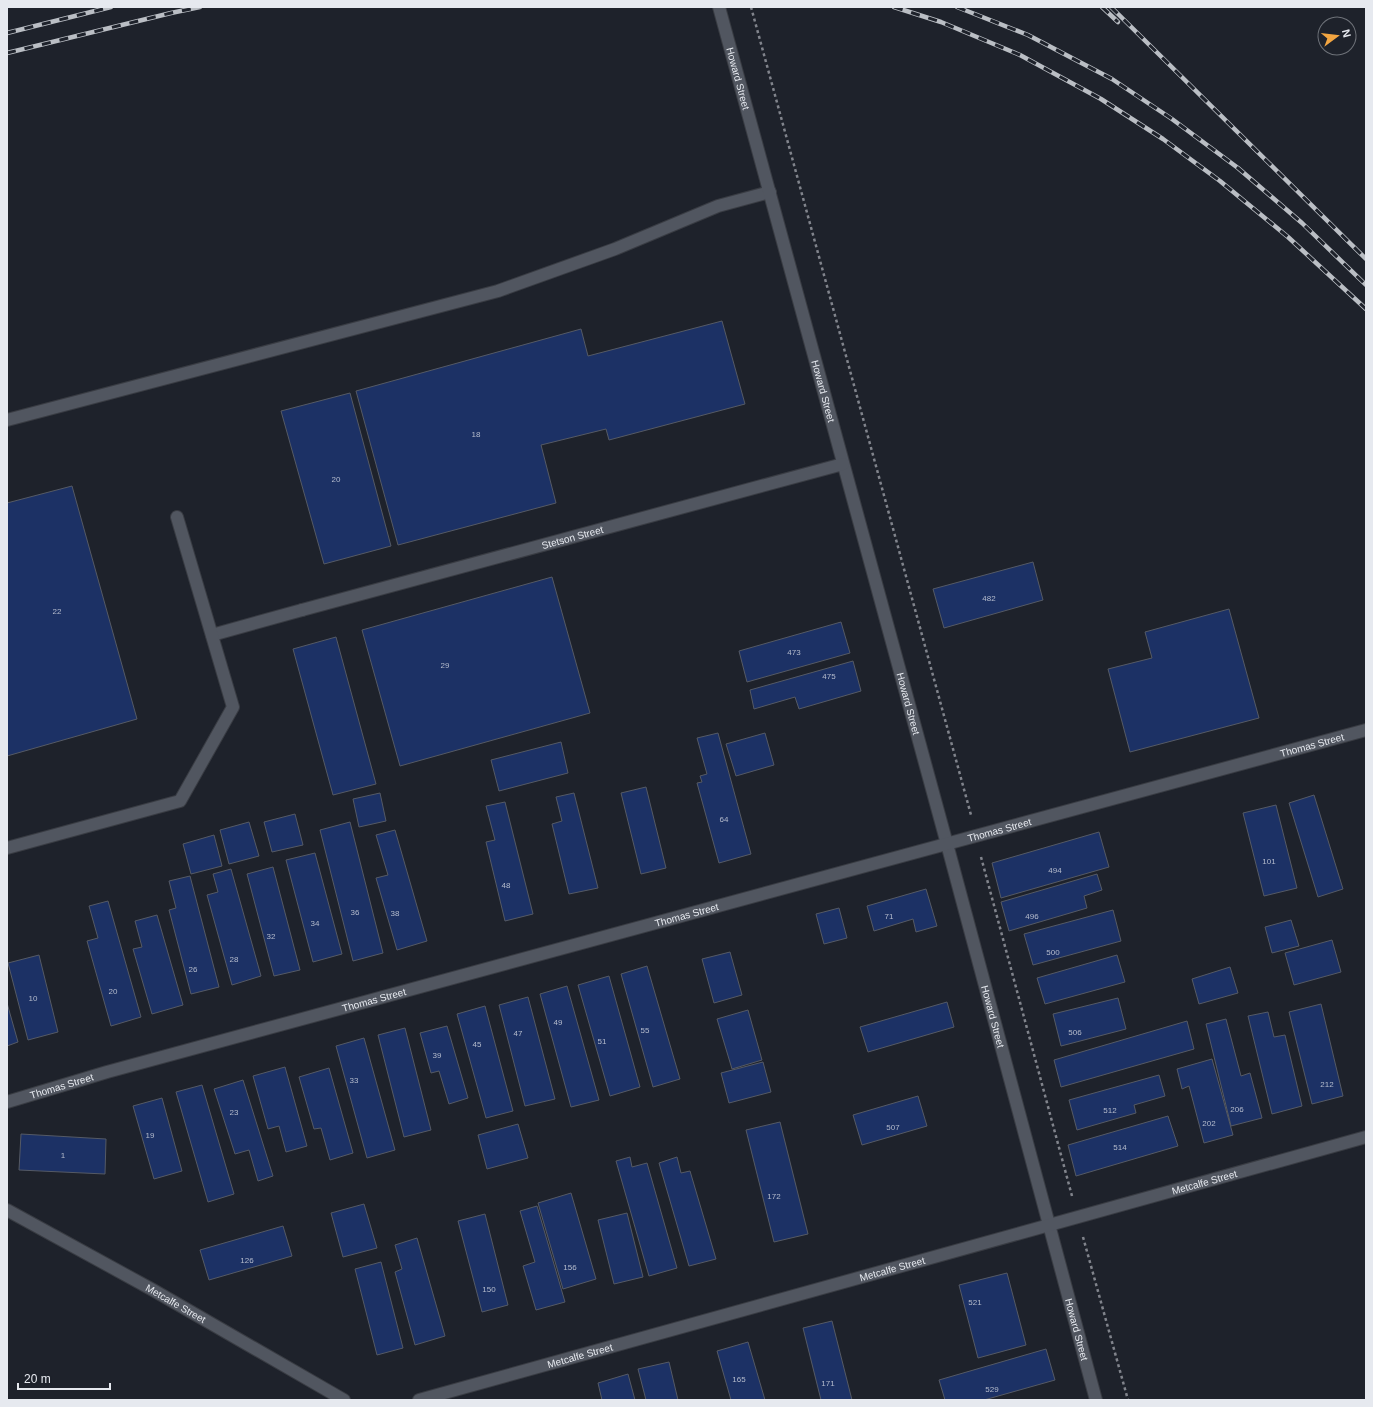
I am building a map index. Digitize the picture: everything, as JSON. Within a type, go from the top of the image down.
[{"type":"street","name":"Howard Street","points":[[719,7],[947,844],[1096,1400]]},
{"type":"street","points":[[7,420],[498,291],[615,249],[718,206],[770,192]]},
{"type":"street","name":"Stetson Street","points":[[212,635],[843,464]]},
{"type":"street","points":[[7,848],[180,801],[233,707],[176,517]]},
{"type":"street","name":"Thomas Street","points":[[7,1102],[107,1072],[1366,730]]},
{"type":"street","name":"Metcalfe Street","points":[[418,1400],[1366,1137]]},
{"type":"street","name":"Metcalfe Street","points":[[7,1210],[154,1290],[344,1400]]},
{"type":"path","points":[[751,7],[976,836],[1077,1217],[1128,1400]]},
{"type":"building","points":[[722,321],[745,404],[609,440],[606,429],[541,445],[556,503],[398,545],[356,391],[581,329],[588,356]]},
{"type":"building","points":[[350,393],[391,546],[324,564],[281,411]]},
{"type":"building","points":[[72,486],[137,719],[7,756],[7,503]]},
{"type":"building","points":[[1033,562],[1043,600],[944,628],[933,589]]},
{"type":"building","points":[[552,577],[590,713],[400,766],[362,630]]},
{"type":"building","points":[[1229,609],[1259,718],[1130,752],[1108,669],[1152,658],[1145,632]]},
{"type":"building","points":[[841,622],[850,653],[747,682],[739,651]]},
{"type":"building","points":[[336,637],[376,784],[333,795],[293,649]]},
{"type":"building","points":[[853,661],[861,691],[799,709],[795,697],[754,709],[750,690]]},
{"type":"building","points":[[718,733],[751,854],[719,863],[697,783],[702,782],[700,776],[707,774],[697,738]]},
{"type":"building","points":[[765,733],[774,765],[736,776],[726,744]]},
{"type":"building","points":[[561,742],[568,773],[499,791],[491,760]]},
{"type":"building","points":[[646,787],[666,868],[641,874],[621,793]]},
{"type":"building","points":[[380,793],[386,821],[359,827],[353,799]]},
{"type":"building","points":[[574,793],[598,888],[569,894],[552,824],[562,821],[556,797]]},
{"type":"building","points":[[1314,795],[1343,889],[1318,897],[1289,803]]},
{"type":"building","points":[[505,802],[533,914],[505,921],[486,842],[495,840],[486,806]]},
{"type":"building","points":[[1276,805],[1297,888],[1264,896],[1243,813]]},
{"type":"building","points":[[295,814],[303,845],[272,852],[264,822]]},
{"type":"building","points":[[249,822],[259,856],[229,864],[220,830]]},
{"type":"building","points":[[350,822],[383,953],[353,961],[320,830]]},
{"type":"building","points":[[395,830],[427,941],[397,950],[376,878],[388,875],[376,835]]},
{"type":"building","points":[[1099,832],[1109,867],[1001,898],[992,863]]},
{"type":"building","points":[[214,835],[222,866],[191,874],[183,844]]},
{"type":"building","points":[[315,853],[342,954],[313,962],[286,860]]},
{"type":"building","points":[[273,867],[300,970],[274,976],[247,874]]},
{"type":"building","points":[[231,869],[261,976],[232,985],[207,895],[218,892],[213,874]]},
{"type":"building","points":[[1097,874],[1102,890],[1084,896],[1087,908],[1009,931],[1001,902]]},
{"type":"building","points":[[190,876],[219,987],[191,994],[169,910],[176,908],[169,881]]},
{"type":"building","points":[[926,889],[937,926],[916,932],[913,919],[874,931],[867,906]]},
{"type":"building","points":[[108,901],[141,1017],[111,1026],[87,941],[98,938],[89,906]]},
{"type":"building","points":[[839,908],[847,938],[824,944],[816,914]]},
{"type":"building","points":[[1113,910],[1121,941],[1033,965],[1024,934]]},
{"type":"building","points":[[157,915],[183,1005],[152,1014],[133,949],[142,947],[135,921]]},
{"type":"building","points":[[1291,920],[1299,946],[1272,953],[1265,927]]},
{"type":"building","points":[[1332,940],[1341,972],[1294,985],[1285,953]]},
{"type":"building","points":[[730,952],[742,995],[714,1003],[702,959]]},
{"type":"building","points":[[39,955],[58,1032],[28,1040],[8,963]]},
{"type":"building","points":[[1117,955],[1125,982],[1045,1004],[1037,978]]},
{"type":"building","points":[[647,966],[680,1079],[653,1087],[621,974]]},
{"type":"building","points":[[1230,967],[1238,993],[1199,1004],[1192,979]]},
{"type":"building","points":[[609,976],[640,1087],[610,1096],[578,985]]},
{"type":"building","points":[[567,986],[599,1100],[571,1107],[540,994]]},
{"type":"building","points":[[528,997],[555,1099],[525,1106],[499,1005]]},
{"type":"building","points":[[1118,998],[1126,1029],[1061,1046],[1053,1014]]},
{"type":"building","points":[[947,1002],[954,1027],[868,1052],[860,1027]]},
{"type":"building","points":[[7,1003],[18,1042],[7,1046]]},
{"type":"building","points":[[1321,1004],[1343,1096],[1312,1104],[1289,1012]]},
{"type":"building","points":[[485,1006],[513,1111],[486,1118],[457,1014]]},
{"type":"building","points":[[748,1010],[762,1060],[732,1069],[717,1019]]},
{"type":"building","points":[[1268,1012],[1274,1037],[1285,1035],[1302,1106],[1272,1114],[1248,1016]]},
{"type":"building","points":[[1226,1019],[1241,1076],[1250,1073],[1262,1118],[1231,1126],[1206,1024]]},
{"type":"building","points":[[1187,1021],[1194,1049],[1061,1087],[1054,1060]]},
{"type":"building","points":[[447,1026],[468,1098],[449,1104],[439,1071],[431,1073],[420,1033]]},
{"type":"building","points":[[405,1028],[431,1130],[404,1137],[378,1035]]},
{"type":"building","points":[[364,1038],[395,1150],[367,1158],[336,1046]]},
{"type":"building","points":[[1212,1059],[1233,1135],[1204,1143],[1189,1086],[1182,1089],[1177,1069]]},
{"type":"building","points":[[763,1062],[771,1092],[729,1103],[721,1073]]},
{"type":"building","points":[[285,1067],[307,1146],[286,1152],[279,1126],[268,1129],[253,1076]]},
{"type":"building","points":[[329,1068],[353,1153],[330,1160],[321,1128],[314,1129],[299,1077]]},
{"type":"building","points":[[1159,1075],[1165,1096],[1134,1105],[1136,1113],[1077,1130],[1069,1100]]},
{"type":"building","points":[[243,1080],[273,1176],[258,1181],[249,1150],[235,1154],[214,1089]]},
{"type":"building","points":[[202,1085],[234,1194],[208,1202],[176,1092]]},
{"type":"building","points":[[918,1096],[927,1126],[862,1145],[853,1115]]},
{"type":"building","points":[[162,1098],[182,1171],[154,1179],[133,1106]]},
{"type":"building","points":[[1168,1116],[1178,1146],[1076,1176],[1068,1145]]},
{"type":"building","points":[[780,1122],[808,1234],[774,1242],[746,1130]]},
{"type":"building","points":[[518,1124],[528,1158],[487,1169],[478,1135]]},
{"type":"building","points":[[21,1134],[106,1139],[105,1174],[19,1170]]},
{"type":"building","points":[[630,1157],[632,1167],[647,1163],[677,1268],[649,1276],[616,1161]]},
{"type":"building","points":[[677,1157],[681,1173],[690,1171],[716,1259],[689,1266],[659,1163]]},
{"type":"building","points":[[571,1193],[596,1279],[563,1289],[538,1203]]},
{"type":"building","points":[[364,1204],[377,1248],[343,1257],[331,1213]]},
{"type":"building","points":[[537,1206],[565,1302],[536,1310],[523,1266],[535,1262],[520,1211]]},
{"type":"building","points":[[627,1213],[643,1277],[614,1284],[598,1220]]},
{"type":"building","points":[[485,1214],[508,1305],[482,1312],[458,1221]]},
{"type":"building","points":[[283,1226],[292,1256],[209,1280],[200,1250]]},
{"type":"building","points":[[417,1238],[445,1336],[415,1345],[395,1272],[402,1269],[395,1245]]},
{"type":"building","points":[[381,1262],[403,1348],[377,1355],[355,1269]]},
{"type":"building","points":[[1007,1273],[1026,1345],[978,1358],[959,1285]]},
{"type":"building","points":[[832,1321],[852,1400],[821,1400],[803,1328]]},
{"type":"building","points":[[748,1342],[765,1400],[731,1400],[717,1351]]},
{"type":"building","points":[[1046,1349],[1055,1380],[984,1400],[945,1400],[939,1380]]},
{"type":"building","points":[[669,1362],[678,1400],[646,1400],[638,1369]]},
{"type":"building","points":[[628,1374],[635,1400],[602,1400],[598,1383]]},
{"type":"railway","points":[[7,33],[111,7]]},
{"type":"railway","points":[[7,53],[200,7]]},
{"type":"railway","points":[[894,7],[941,22],[1020,55],[1101,99],[1163,139],[1220,181],[1288,237],[1366,309]]},
{"type":"railway","points":[[957,7],[1028,35],[1112,79],[1172,119],[1238,168],[1302,223],[1366,285]]},
{"type":"railway","points":[[1102,7],[1118,22]]},
{"type":"railway","points":[[1111,7],[1366,259]]}]
